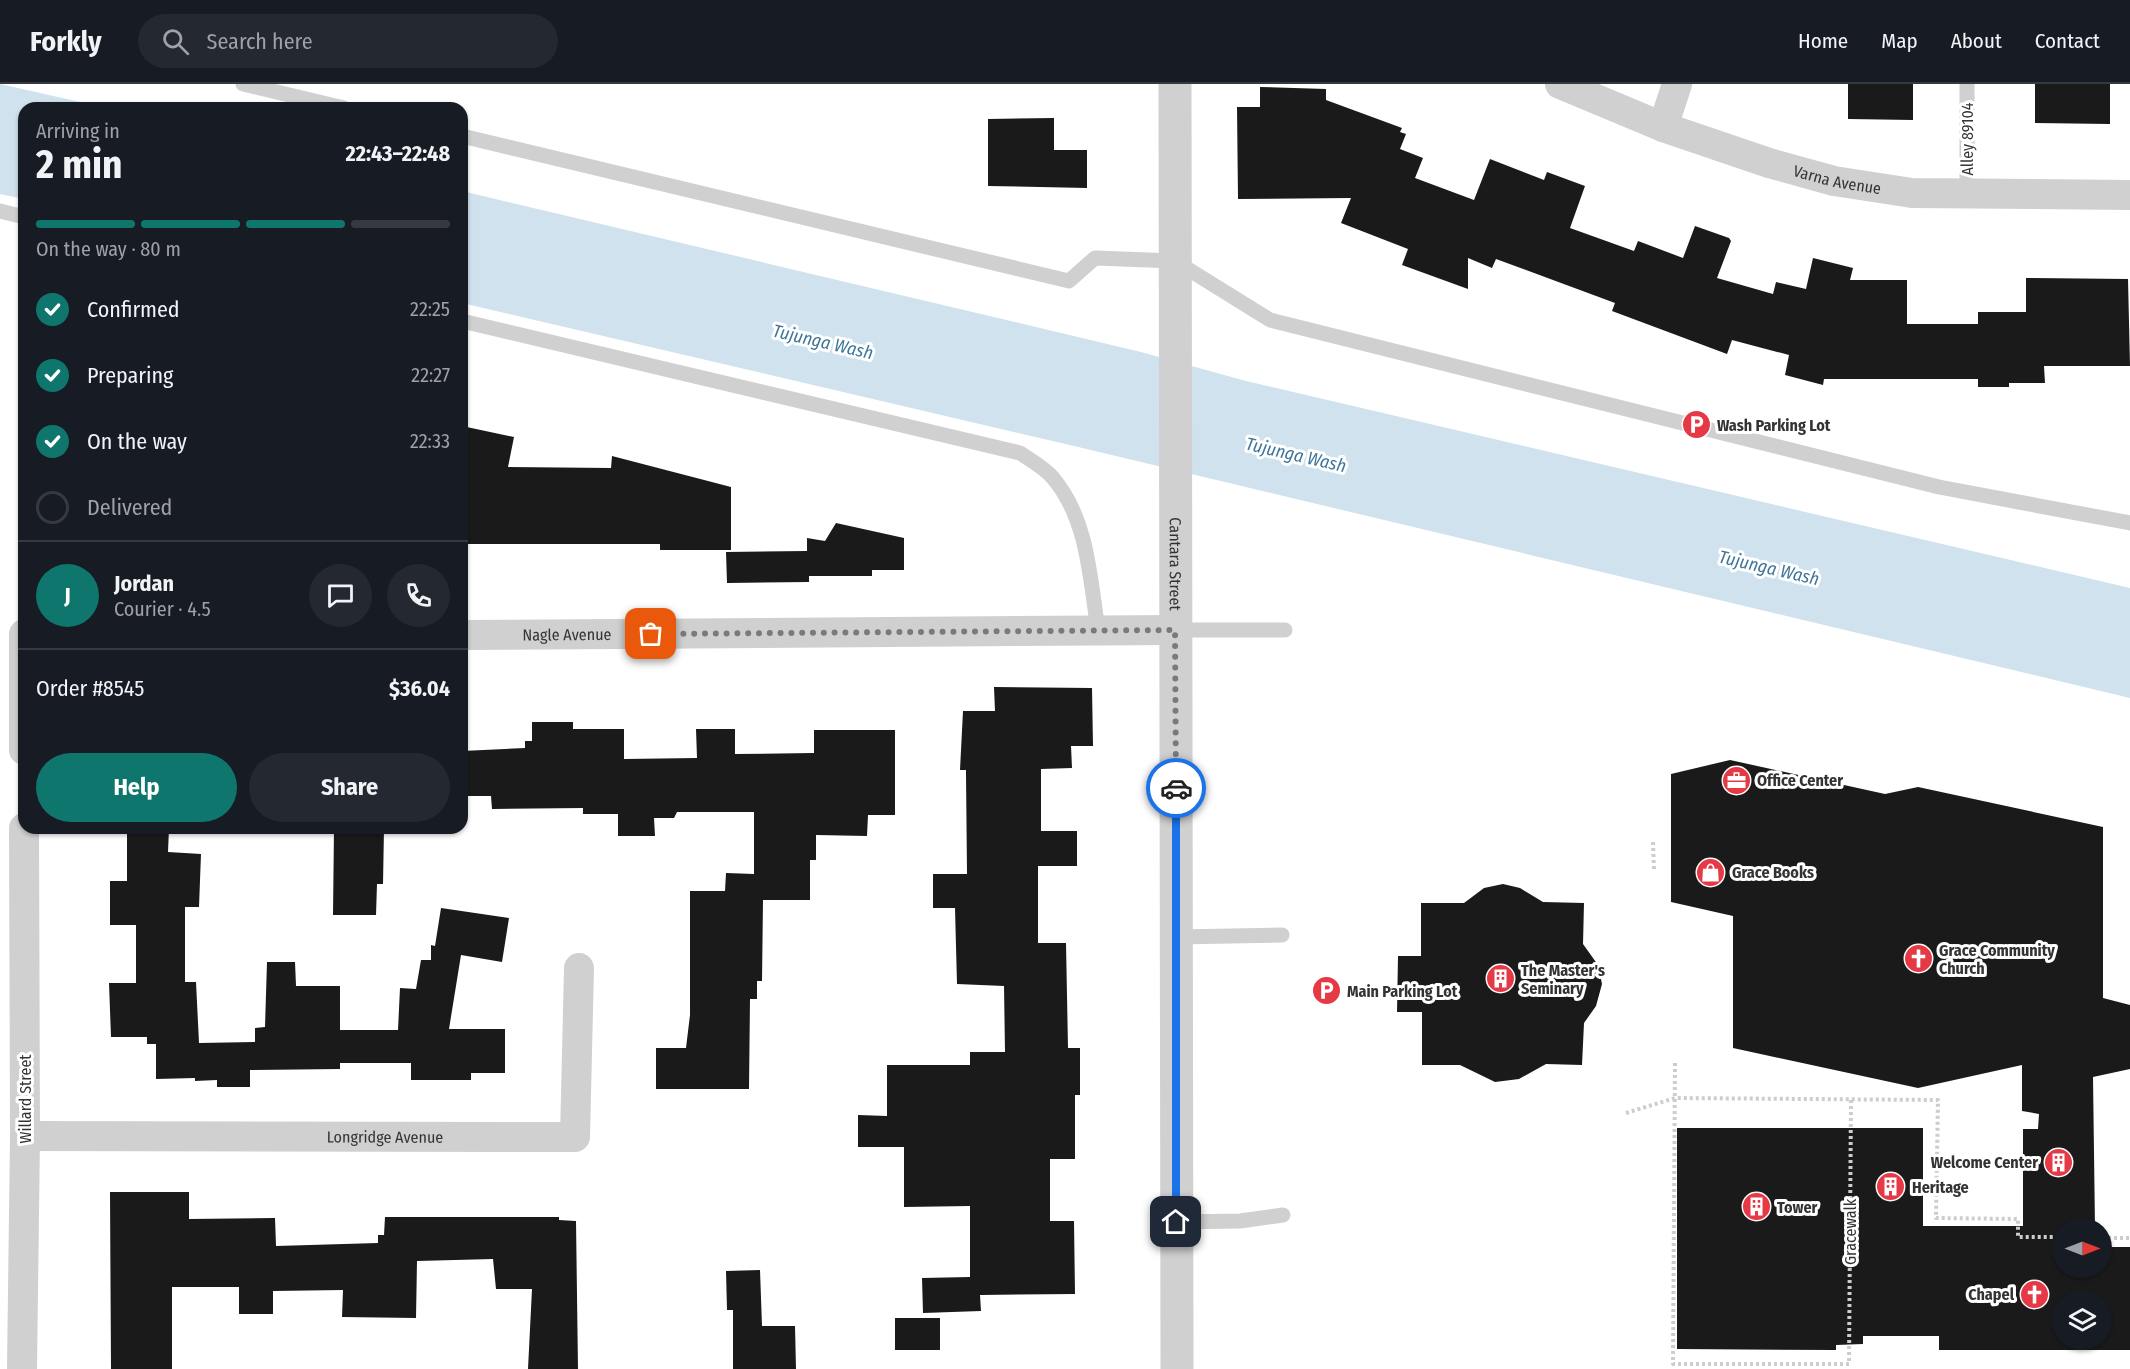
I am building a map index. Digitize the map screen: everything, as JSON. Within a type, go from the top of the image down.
[{"type":"street","name":"Cantara Street","points":[[1175,84],[1177,1369]]},
{"type":"street","name":"Varna Avenue","points":[[1560,84],[1664,127],[1769,163],[1834,181],[1912,193],[2130,195]]},
{"type":"street","points":[[1664,127],[1677,84]]},
{"type":"street","name":"Nagle Avenue","points":[[468,635],[1175,630]]},
{"type":"street","points":[[0,635],[18,634]]},
{"type":"street","name":"Willard Street","points":[[22,1369],[25,1136],[24,834]]},
{"type":"street","name":"Longridge Avenue","points":[[25,1136],[575,1137],[579,968]]},
{"type":"lane","points":[[243,84],[319,102]]},
{"type":"lane","name":"Alley 89104","points":[[1967,84],[1967,193]]},
{"type":"lane","points":[[468,137],[1069,281],[1095,258],[1175,261],[1270,320],[1940,487],[2130,523]]},
{"type":"lane","points":[[0,211],[18,216]]},
{"type":"lane","points":[[468,322],[1020,453],[1053,477],[1077,520],[1086,553],[1098,630]]},
{"type":"lane","points":[[1175,630],[1285,630]]},
{"type":"lane","points":[[1176,938],[1282,935]]},
{"type":"lane","points":[[1176,1222],[1240,1221],[1283,1215]]},
{"type":"path","points":[[1653,842],[1654,870]]},
{"type":"path","points":[[1675,1063],[1675,1098]]},
{"type":"path","points":[[1626,1113],[1675,1098],[1938,1100],[1936,1218],[2018,1219],[2018,1236],[2052,1237]]},
{"type":"path","name":"Gracewalk","points":[[1675,1098],[1673,1364],[1850,1364],[1851,1099]]},
{"type":"path","points":[[2112,1238],[2130,1238]]},
{"type":"water","points":[[0,84],[80,102],[18,102],[18,198],[0,194]]},
{"type":"water","name":"Tujunga Wash","points":[[468,192],[1141,352],[1246,381],[2130,588],[2130,698],[1074,446],[468,304]]},
{"type":"building","points":[[1848,84],[1913,84],[1913,120],[1848,119]]},
{"type":"building","points":[[2035,84],[2110,84],[2110,124],[2035,123]]},
{"type":"building","points":[[1260,87],[1326,89],[1326,100],[1402,128],[1400,132],[1406,134],[1400,149],[1423,158],[1415,178],[1474,200],[1490,159],[1544,180],[1547,172],[1585,186],[1570,228],[1634,251],[1638,241],[1683,258],[1695,226],[1729,238],[1731,241],[1717,278],[1773,294],[1776,282],[1806,289],[1813,258],[1853,268],[1850,280],[1907,280],[1907,324],[1978,324],[1978,312],[2026,312],[2026,278],[2128,279],[2130,366],[2044,366],[2045,383],[2009,383],[2009,387],[1978,387],[1978,379],[1824,379],[1823,385],[1785,375],[1789,355],[1732,340],[1727,354],[1612,311],[1615,303],[1496,259],[1492,268],[1468,258],[1468,289],[1402,265],[1408,249],[1341,223],[1351,198],[1238,199],[1237,107],[1260,107]]},
{"type":"building","points":[[1054,118],[1054,150],[1087,150],[1087,188],[988,186],[988,119]]},
{"type":"building","points":[[468,427],[514,437],[508,467],[611,468],[612,456],[731,487],[731,550],[660,550],[660,544],[468,544]]},
{"type":"building","points":[[836,523],[904,538],[904,570],[872,570],[872,576],[809,576],[809,582],[727,583],[726,552],[807,551],[807,538],[825,541]]},
{"type":"building","points":[[994,687],[1092,688],[1093,746],[1071,746],[1072,768],[1041,769],[1041,831],[1077,831],[1077,866],[1038,866],[1038,943],[1066,943],[1068,1048],[1080,1048],[1080,1095],[1075,1095],[1075,1159],[1050,1159],[1050,1221],[1074,1221],[1075,1294],[980,1295],[981,1311],[923,1313],[922,1278],[970,1277],[970,1206],[904,1207],[904,1147],[858,1147],[858,1115],[887,1116],[887,1065],[970,1065],[970,1052],[1005,1052],[1004,986],[957,984],[955,908],[933,908],[933,874],[967,874],[966,770],[960,770],[963,711],[995,711]]},
{"type":"building","points":[[532,722],[573,722],[573,729],[624,729],[624,759],[697,758],[696,729],[735,729],[735,754],[814,753],[814,730],[895,730],[895,815],[868,815],[867,836],[816,835],[816,860],[810,860],[810,900],[763,900],[762,981],[757,981],[757,999],[750,999],[749,1089],[656,1089],[656,1048],[686,1048],[690,1015],[690,891],[725,891],[726,873],[754,874],[754,812],[677,812],[674,818],[654,818],[655,836],[618,836],[618,814],[583,814],[583,808],[492,809],[491,796],[468,796],[468,751],[525,748],[525,741],[532,741]]},
{"type":"building","points":[[1730,760],[1885,794],[1918,787],[2103,827],[2103,998],[2130,1005],[2130,1069],[2093,1077],[2095,1218],[2052,1218],[2052,1278],[2112,1278],[2112,1247],[2130,1247],[2130,1350],[2112,1350],[2112,1290],[2052,1290],[2052,1350],[1939,1350],[1939,1336],[1863,1336],[1863,1344],[1836,1345],[1836,1350],[1677,1349],[1677,1128],[1923,1128],[1923,1226],[2023,1226],[2023,1129],[2038,1129],[2039,1114],[2022,1111],[2022,1065],[1918,1088],[1733,1048],[1733,916],[1671,902],[1671,774]]},
{"type":"building","points":[[127,834],[169,834],[168,852],[201,854],[199,907],[185,907],[185,982],[196,982],[199,1043],[255,1042],[255,1028],[265,1027],[267,962],[295,962],[296,986],[340,986],[340,1030],[398,1030],[400,988],[416,989],[421,960],[431,960],[431,945],[435,946],[441,908],[509,918],[502,962],[461,955],[449,1029],[505,1029],[505,1073],[471,1073],[471,1080],[411,1080],[411,1063],[340,1063],[340,1069],[250,1070],[250,1087],[217,1087],[217,1080],[195,1081],[195,1078],[156,1079],[156,1044],[147,1044],[147,1037],[111,1037],[109,983],[136,983],[136,925],[110,925],[110,881],[127,881]]},
{"type":"building","points":[[334,834],[384,834],[383,884],[377,884],[376,915],[333,915]]},
{"type":"building","name":"The Master's Seminary","points":[[1503,884],[1520,888],[1543,902],[1584,903],[1583,944],[1598,965],[1602,984],[1596,1006],[1584,1023],[1582,1065],[1546,1064],[1519,1079],[1495,1082],[1460,1065],[1422,1065],[1422,1012],[1397,1012],[1398,956],[1421,956],[1421,903],[1464,903],[1484,888]]},
{"type":"building","points":[[110,1192],[189,1192],[189,1219],[275,1218],[276,1246],[378,1243],[378,1235],[384,1235],[385,1217],[559,1217],[559,1220],[576,1221],[578,1369],[528,1369],[532,1289],[496,1289],[493,1259],[417,1261],[416,1318],[342,1317],[343,1290],[273,1291],[273,1314],[239,1314],[239,1287],[172,1287],[172,1369],[111,1369]]},
{"type":"building","points":[[760,1270],[762,1326],[795,1326],[796,1369],[733,1369],[733,1310],[727,1310],[726,1271]]},
{"type":"building","points":[[895,1318],[940,1318],[940,1350],[895,1350]]},
{"type":"way so far","points":[[651,634],[1175,630],[1176,788]]},
{"type":"place","name":"Wash Parking Lot","points":[[1696,425]]},
{"type":"place","name":"Office Center","points":[[1736,780]]},
{"type":"place","name":"Grace Books","points":[[1711,872]]},
{"type":"place","name":"Grace Community Church","points":[[1918,959]]},
{"type":"place","name":"The Master's Seminary","points":[[1500,979]]},
{"type":"place","name":"Main Parking Lot","points":[[1326,991]]},
{"type":"place","name":"Welcome Center","points":[[2059,1162]]},
{"type":"place","name":"Heritage","points":[[1891,1187]]},
{"type":"place","name":"Tower","points":[[1756,1207]]},
{"type":"place","name":"Chapel","points":[[2035,1294]]},
{"type":"route","points":[[1176,788],[1176,1222]]}]
